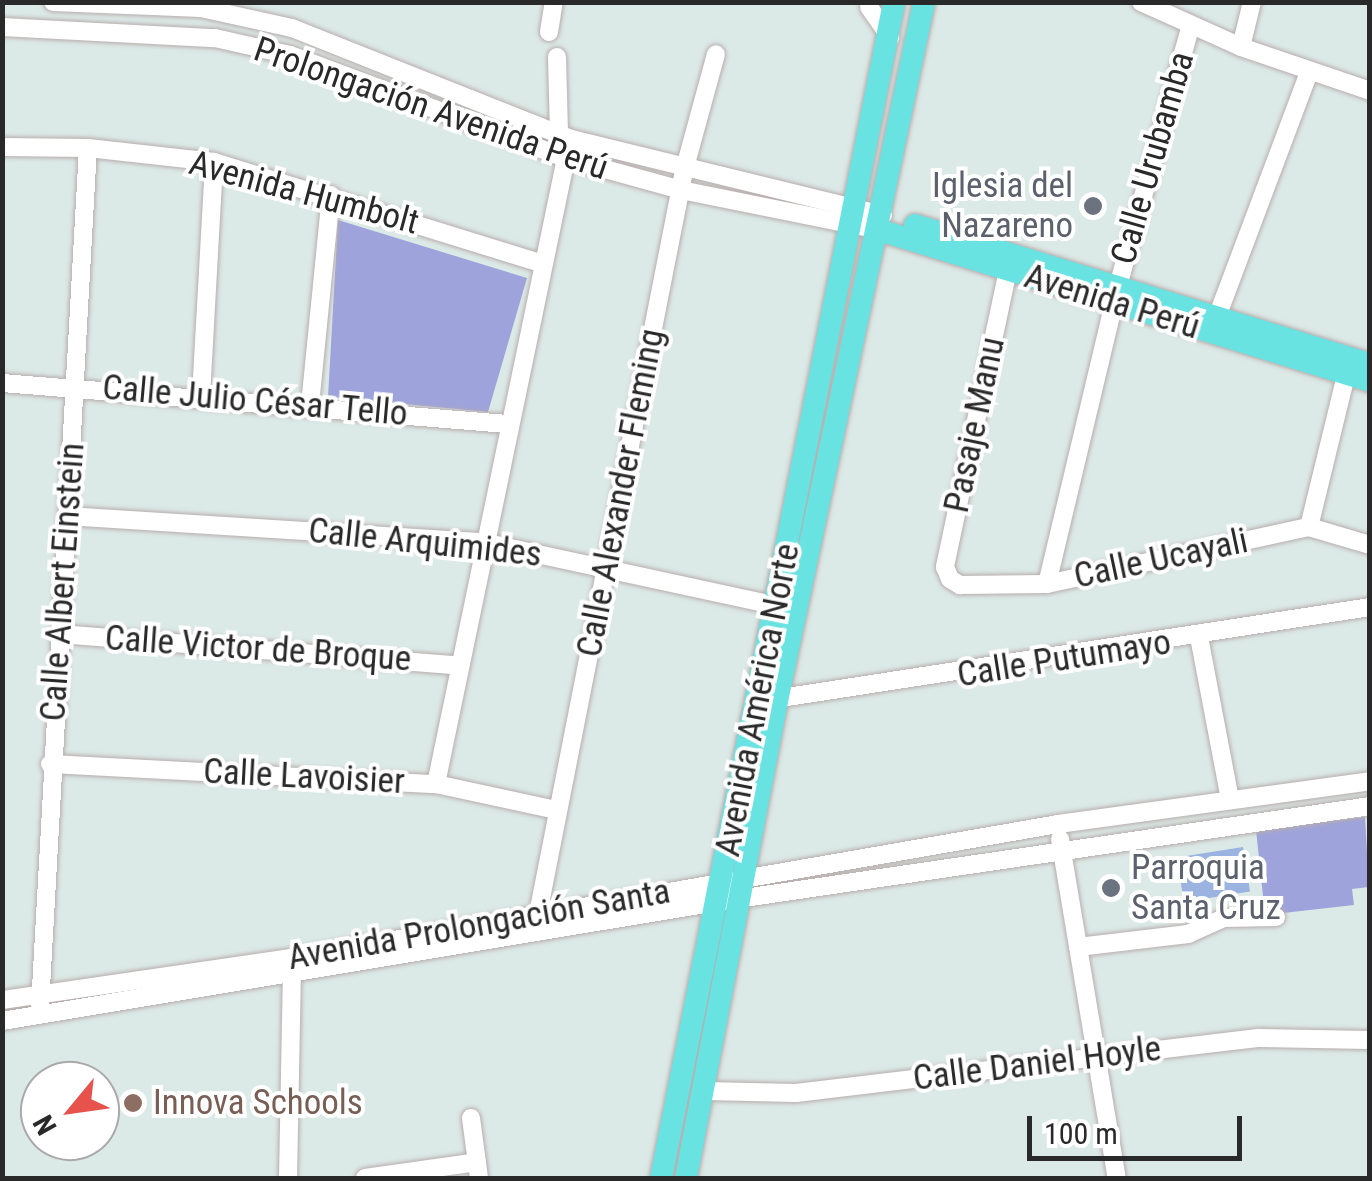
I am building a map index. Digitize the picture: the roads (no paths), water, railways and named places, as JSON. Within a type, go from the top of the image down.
[{"type":"main road","name":"Avenida América Norte","points":[[686,1178],[744,887],[777,606],[856,214],[894,2]]},
{"type":"main road","name":"Avenida América Norte","points":[[661,1178],[719,892],[881,222],[924,2]]},
{"type":"main road","name":"Avenida Perú","points":[[881,222],[1008,270],[1218,317],[1355,365],[1370,381]]},
{"type":"main road","name":"Avenida Perú","points":[[881,222],[1355,365]]},
{"type":"main road","points":[[669,1144],[692,1149]]},
{"type":"street","name":"Prolongación Avenida Perú","points":[[54,2],[201,8],[292,28],[565,136],[856,214]]},
{"type":"street","points":[[549,32],[554,2]]},
{"type":"street","points":[[1141,2],[1241,47],[1370,91]]},
{"type":"street","points":[[1241,47],[1252,2]]},
{"type":"street","points":[[114,34],[116,4]]},
{"type":"street","points":[[869,7],[890,37]]},
{"type":"street","name":"Calle Urubamba","points":[[1047,584],[1116,294],[1190,25]]},
{"type":"street","name":"Prolongación Avenida Perú","points":[[2,27],[215,38],[290,54],[564,158],[680,190],[856,214]]},
{"type":"street","name":"Calle Alexander Fleming","points":[[536,926],[680,190],[716,54]]},
{"type":"street","points":[[436,784],[456,665],[564,158],[557,57]]},
{"type":"street","points":[[1218,317],[1309,72]]},
{"type":"street","name":"Avenida Humbolt","points":[[2,147],[88,148],[214,162],[540,262]]},
{"type":"street","name":"Calle Albert Einstein","points":[[41,1016],[38,994],[50,764],[77,386],[88,148]]},
{"type":"street","points":[[201,396],[214,162]]},
{"type":"street","points":[[310,405],[330,195]]},
{"type":"street","name":"Avenida Perú","points":[[856,214],[881,222]]},
{"type":"street","name":"Pasaje Manu","points":[[950,579],[945,568],[1008,270]]},
{"type":"street","points":[[1308,526],[1355,365]]},
{"type":"street","name":"Calle Julio César Tello","points":[[2,383],[201,396],[507,424]]},
{"type":"street","name":"Calle Arquimides","points":[[68,516],[482,542],[588,562],[607,573],[777,606]]},
{"type":"street","name":"Calle Ucayali","points":[[950,579],[960,586],[1047,584],[1308,526],[1370,544]]},
{"type":"street","name":"Calle Putumayo","points":[[767,700],[1199,637],[1370,606]]},
{"type":"street","name":"Calle Victor de Broque","points":[[59,634],[456,665]]},
{"type":"street","points":[[1199,637],[1230,799]]},
{"type":"street","name":"Calle Lavoisier","points":[[50,764],[436,784],[556,810]]},
{"type":"street","name":"Avenida Prolongación Santa","points":[[2,1021],[719,892],[1058,824],[1370,782]]},
{"type":"street","name":"Avenida Prolongación Santa","points":[[744,887],[1062,850],[1370,806]]},
{"type":"street","points":[[1058,824],[1117,1178]]},
{"type":"street","points":[[1078,948],[1188,934],[1224,918],[1276,916]]},
{"type":"street","points":[[288,1178],[292,968]]},
{"type":"street","name":"Avenida Prolongación Santa","points":[[2,1000],[292,968]]},
{"type":"street","name":"Calle Daniel Hoyle","points":[[705,1091],[796,1094],[1260,1038],[1370,1040]]},
{"type":"street","points":[[365,1178],[478,1170],[471,1118]]},
{"type":"place","name":"Iglesia del Nazareno","points":[[1093,206]]},
{"type":"place","name":"Parroquia Santa Cruz","points":[[1111,888]]},
{"type":"place","name":"Innova Schools","points":[[133,1103]]}]
